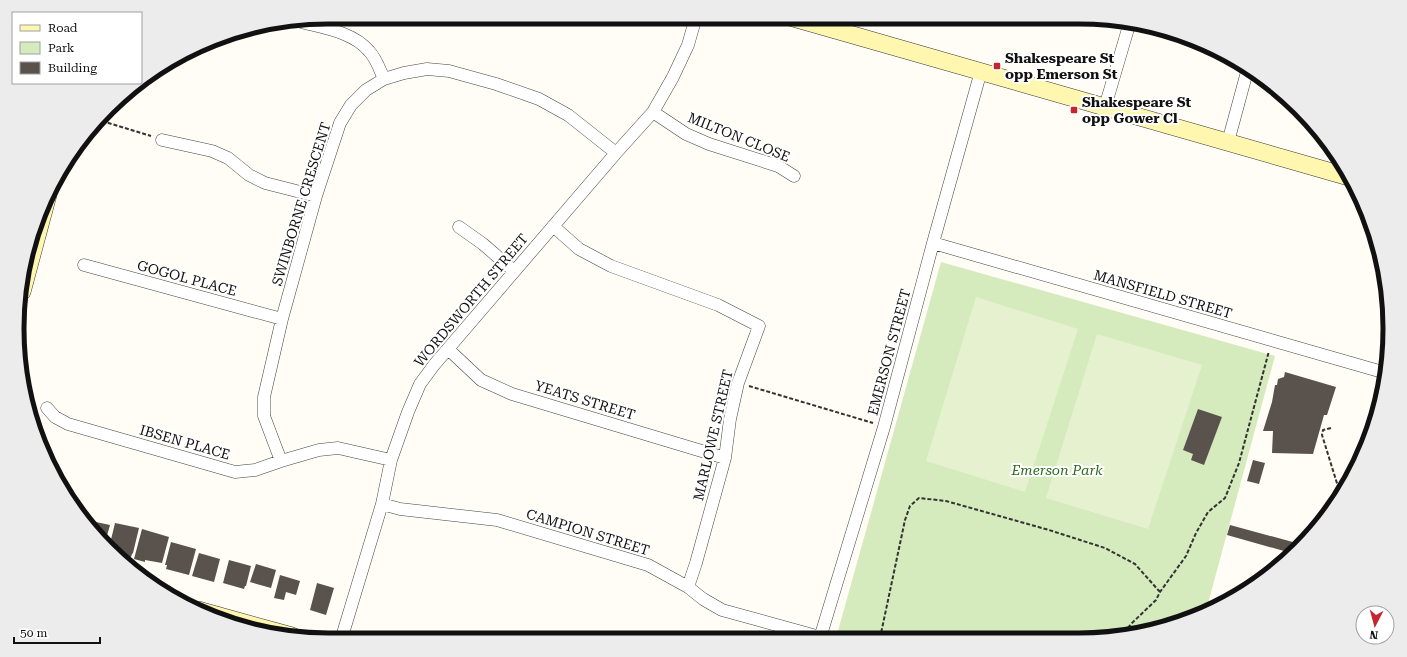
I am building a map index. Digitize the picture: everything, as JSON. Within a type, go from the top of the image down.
[{"type":"street","name":"WORDSWORTH STREET","points":[[343,633],[382,504],[391,460],[408,412],[420,384],[448,348],[653,112],[673,77],[685,51],[694,24]]},
{"type":"street","points":[[814,24],[1341,174]]},
{"type":"street","points":[[311,25],[355,38],[370,51],[384,79]]},
{"type":"street","points":[[1105,107],[1128,29]]},
{"type":"street","name":"SWINBORNE CRESCENT","points":[[281,460],[264,416],[264,397],[282,320],[316,196],[340,123],[351,105],[366,90],[384,79],[427,69],[449,71],[496,84],[539,99],[568,115],[616,153]]},
{"type":"street","name":"EMERSON STREET","points":[[822,633],[884,427],[933,243],[981,72]]},
{"type":"street","points":[[1228,142],[1246,74]]},
{"type":"street","name":"MILTON CLOSE","points":[[653,112],[686,134],[709,144],[778,166],[794,176]]},
{"type":"street","points":[[162,140],[212,151],[228,158],[249,175],[266,183],[316,196]]},
{"type":"street","name":"MARLOWE STREET","points":[[554,226],[579,249],[611,266],[718,305],[758,326],[738,383],[730,419],[725,458],[688,587]]},
{"type":"street","points":[[459,227],[483,244],[514,271]]},
{"type":"street","name":"MANSFIELD STREET","points":[[933,243],[1380,371]]},
{"type":"street","name":"GOGOL PLACE","points":[[84,265],[282,320]]},
{"type":"street","name":"YEATS STREET","points":[[448,348],[481,380],[512,394],[725,458]]},
{"type":"street","name":"IBSEN PLACE","points":[[46,408],[55,417],[68,424],[234,472],[254,470],[281,460],[319,450],[338,448],[391,460]]},
{"type":"street","name":"CAMPION STREET","points":[[382,504],[400,509],[497,520],[648,565],[688,587],[722,610],[802,633]]},
{"type":"path","points":[[105,122],[162,140]]},
{"type":"path","points":[[1127,629],[1156,600],[1160,592],[1186,556],[1196,533],[1208,512],[1225,498],[1240,464],[1272,340]]},
{"type":"path","points":[[738,383],[884,427]]},
{"type":"path","points":[[1331,428],[1323,430],[1320,435],[1338,488]]},
{"type":"path","points":[[881,633],[905,520],[910,506],[919,498],[946,501],[1049,530],[1105,548],[1135,564],[1160,592]]},
{"type":"green space","name":"Emerson Park","points":[[941,262],[1275,356],[1208,604],[1157,623],[1098,632],[837,633]]},
{"type":"green space","points":[[976,297],[1078,329],[1025,492],[926,461]]},
{"type":"green space","points":[[1097,334],[1202,365],[1148,529],[1046,498]]},
{"type":"building","points":[[1285,372],[1336,387],[1327,415],[1324,415],[1313,454],[1272,453],[1273,431],[1263,431],[1272,402],[1275,385],[1277,385],[1278,379],[1284,377]]},
{"type":"building","points":[[1198,409],[1222,417],[1204,465],[1191,460],[1193,454],[1183,450]]},
{"type":"building","points":[[1253,460],[1265,463],[1259,484],[1247,481]]},
{"type":"building","points":[[96,522],[110,525],[107,537],[100,529],[96,524]]},
{"type":"building","points":[[115,523],[139,528],[131,557],[127,556],[111,541]]},
{"type":"building","points":[[1230,525],[1295,543],[1285,551],[1227,535]]},
{"type":"building","points":[[142,529],[169,537],[162,563],[145,560],[145,562],[134,559]]},
{"type":"building","points":[[171,542],[196,549],[189,575],[166,569],[167,565],[165,565]]},
{"type":"building","points":[[199,553],[220,559],[214,582],[192,576]]},
{"type":"building","points":[[229,560],[251,566],[244,589],[223,583]]},
{"type":"building","points":[[256,564],[276,570],[271,588],[250,582]]},
{"type":"building","points":[[280,575],[300,581],[296,595],[286,592],[284,600],[274,598]]},
{"type":"building","points":[[317,583],[334,588],[326,615],[310,610]]},
{"type":"place","name":"Shakespeare St opp Emerson St","points":[[997,66]]},
{"type":"place","name":"Shakespeare St opp Gower Cl","points":[[1074,110]]}]
